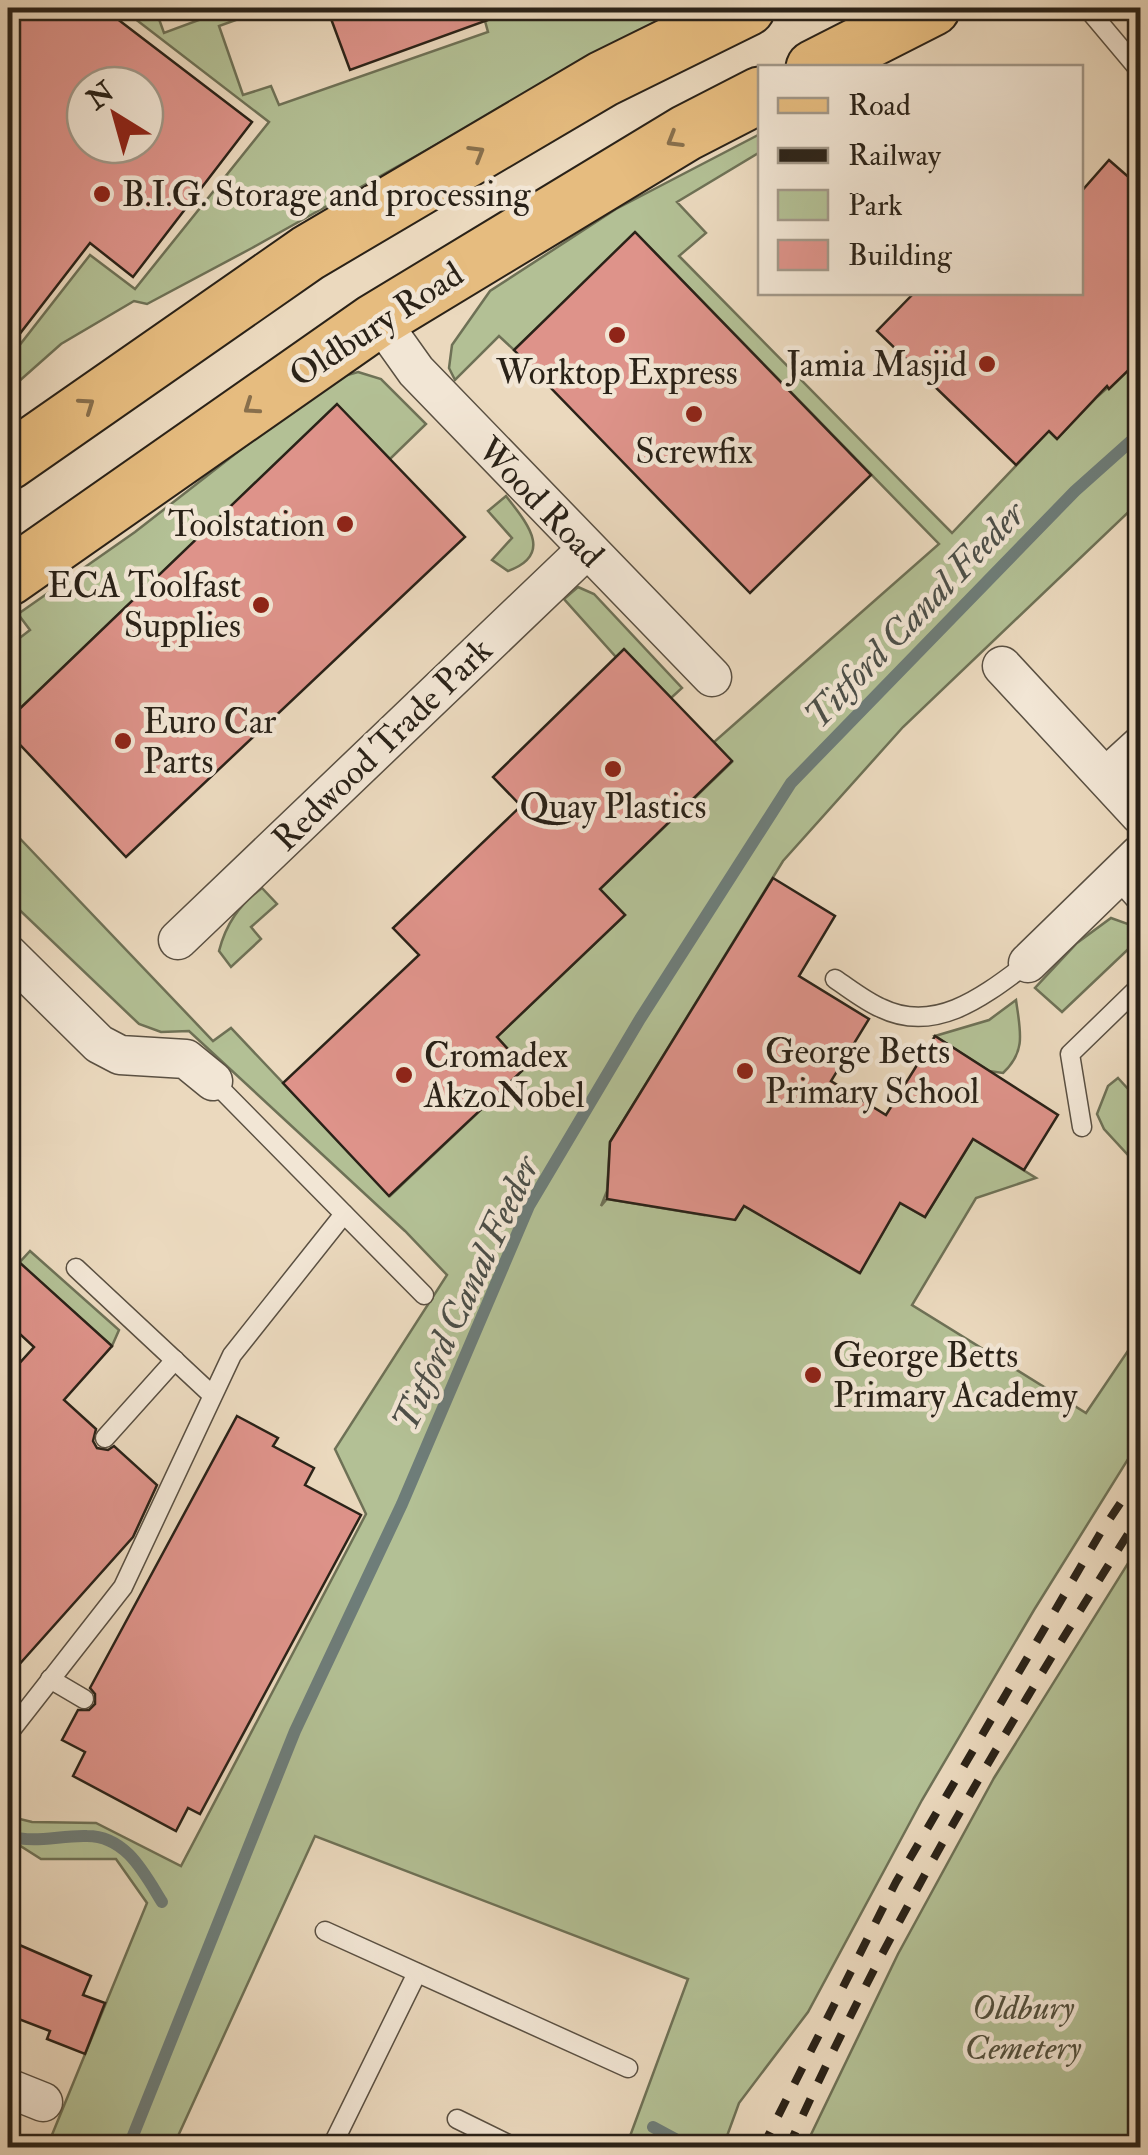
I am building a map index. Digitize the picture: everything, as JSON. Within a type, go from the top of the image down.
[{"type":"main road","points":[[8,462],[308,252],[603,79],[747,8]]},
{"type":"main road","points":[[820,65],[932,8]]},
{"type":"main road","name":"Oldbury Road","points":[[16,568],[379,319],[686,132],[758,96]]},
{"type":"street","name":"Wood Road","points":[[379,319],[410,364],[712,677]]},
{"type":"street","name":"Redwood Trade Park","points":[[178,940],[586,549]]},
{"type":"street","points":[[1002,666],[1140,815]]},
{"type":"street","points":[[1106,777],[1140,746]]},
{"type":"street","points":[[1028,963],[1133,879]]},
{"type":"street","points":[[8,954],[99,1044],[120,1056],[186,1060],[213,1080]]},
{"type":"street","points":[[8,2088],[43,2102]]},
{"type":"lane","points":[[1086,8],[1138,64]]},
{"type":"lane","points":[[834,979],[882,1010],[915,1017],[953,1012],[1028,963]]},
{"type":"lane","points":[[1082,1128],[1070,1054],[1140,986]]},
{"type":"lane","points":[[213,1080],[424,1296]]},
{"type":"lane","points":[[8,1734],[123,1587],[232,1355],[344,1214]]},
{"type":"lane","points":[[76,1268],[212,1394]]},
{"type":"lane","points":[[105,1438],[175,1360]]},
{"type":"lane","points":[[50,1680],[84,1699]]},
{"type":"lane","points":[[324,1931],[628,2068]]},
{"type":"lane","points":[[331,2148],[417,1973]]},
{"type":"lane","points":[[458,2118],[516,2148]]},
{"type":"green space","points":[[121,8],[137,8],[140,14],[155,8],[164,33],[231,8],[244,8],[247,16],[219,26],[243,95],[271,86],[279,105],[488,32],[485,21],[522,8],[680,8],[252,248],[147,304],[134,301],[61,344],[8,391],[8,360],[90,255],[135,289],[269,122]]},
{"type":"green space","points":[[758,135],[758,153],[677,202],[706,233],[679,256],[952,533],[1049,431],[1057,439],[1140,359],[1140,501],[903,727],[783,861],[610,1142],[607,1191],[601,1206],[607,1199],[704,1215],[705,1200],[736,1219],[744,1205],[859,1273],[900,1203],[925,1217],[973,1139],[1036,1178],[976,1198],[912,1305],[1086,1413],[1140,1333],[1140,1440],[922,1800],[808,2012],[739,2103],[723,2147],[626,2147],[688,1979],[315,1836],[173,2147],[47,2147],[147,1903],[116,1859],[41,1859],[8,1838],[8,1816],[32,1822],[96,1823],[181,1866],[366,1514],[335,1449],[447,1275],[405,1231],[189,1031],[161,1032],[139,1024],[8,899],[8,826],[213,1041],[231,1028],[390,1196],[525,1068],[497,1037],[625,915],[600,889],[732,762],[714,742],[939,544],[636,233],[514,350],[499,336],[455,380],[449,368],[452,345],[490,291],[616,209]]},
{"type":"green space","points":[[358,372],[381,379],[426,424],[390,459],[337,405],[8,720],[8,647],[30,630],[18,614],[135,532],[330,380]]},
{"type":"green space","points":[[506,496],[528,527],[533,547],[522,564],[508,571],[492,560],[512,538],[488,511]]},
{"type":"green space","points":[[578,587],[594,594],[682,688],[671,698],[625,650],[616,657],[564,599]]},
{"type":"green space","points":[[262,888],[277,904],[251,927],[261,939],[231,967],[219,951],[225,932],[240,908]]},
{"type":"green space","points":[[1111,918],[1128,924],[1140,938],[1062,1012],[1035,988],[1077,943]]},
{"type":"green space","points":[[1016,1000],[1019,1048],[1003,1073],[989,1071],[935,1036],[989,1020]]},
{"type":"green space","points":[[1118,1078],[1140,1102],[1140,1168],[1104,1129],[1097,1114],[1108,1086]]},
{"type":"green space","points":[[30,1251],[119,1330],[112,1346],[19,1263]]},
{"type":"green space","name":"Oldbury Cemetery","points":[[1140,1544],[1140,2147],[805,2147],[898,1954],[994,1778]]},
{"type":"building","name":"B.I.G. Storage and processing","points":[[8,8],[103,8],[252,122],[133,277],[90,243],[8,349]]},
{"type":"building","points":[[327,8],[510,8],[510,12],[350,70]]},
{"type":"building","points":[[1109,160],[1140,187],[1140,359],[1109,389],[1107,386],[1057,439],[1049,431],[1016,465],[877,331],[912,295],[1083,295],[1083,190]]},
{"type":"building","points":[[635,232],[871,475],[750,593],[514,350]]},
{"type":"building","points":[[337,404],[465,537],[126,857],[8,732],[8,720]]},
{"type":"building","points":[[624,649],[732,761],[600,889],[625,915],[497,1037],[525,1068],[389,1196],[283,1083],[419,955],[393,928],[521,806],[493,777]]},
{"type":"building","name":"George Betts Primary School","points":[[773,878],[835,916],[799,976],[869,1019],[831,1081],[886,1115],[935,1036],[1058,1115],[1024,1170],[973,1139],[925,1217],[900,1203],[860,1273],[744,1206],[735,1220],[607,1199],[610,1142]]},
{"type":"building","points":[[8,1252],[112,1346],[64,1400],[96,1429],[93,1441],[97,1448],[108,1450],[114,1446],[157,1485],[133,1537],[8,1677],[8,1376],[34,1347],[8,1323]]},
{"type":"building","points":[[237,1416],[278,1438],[273,1446],[314,1468],[305,1485],[361,1515],[200,1814],[188,1808],[176,1831],[73,1776],[85,1752],[62,1740],[78,1710],[89,1710],[95,1704],[90,1688]]},
{"type":"building","points":[[8,1940],[91,1976],[83,1995],[105,2003],[85,2054],[47,2039],[50,2031],[8,2015]]},
{"type":"waterway","name":"Titford Canal Feeder","points":[[128,2148],[295,1731],[402,1504],[529,1206],[640,1019],[791,783],[1075,491],[1140,433]]},
{"type":"waterway","points":[[8,1836],[87,1836],[113,1842],[132,1858],[162,1902]]},
{"type":"waterway","points":[[653,2127],[692,2148]]},
{"type":"railway","points":[[762,2148],[896,1882],[1101,1532],[1140,1474]]},
{"type":"railway","points":[[788,2148],[909,1904],[1044,1669],[1140,1515]]},
{"type":"place","name":"B.I.G. Storage and processing","points":[[102,194]]},
{"type":"place","name":"Worktop Express","points":[[617,335]]},
{"type":"place","name":"Jamia Masjid","points":[[987,364]]},
{"type":"place","name":"Screwfix","points":[[694,414]]},
{"type":"place","name":"Toolstation","points":[[345,524]]},
{"type":"place","name":"ECA Toolfast Supplies","points":[[261,605]]},
{"type":"place","name":"Euro Car Parts","points":[[123,741]]},
{"type":"place","name":"Quay Plastics","points":[[613,769]]},
{"type":"place","name":"George Betts Primary School","points":[[745,1071]]},
{"type":"place","name":"Cromadex AkzoNobel","points":[[404,1075]]},
{"type":"place","name":"George Betts Primary Academy","points":[[813,1375]]}]
